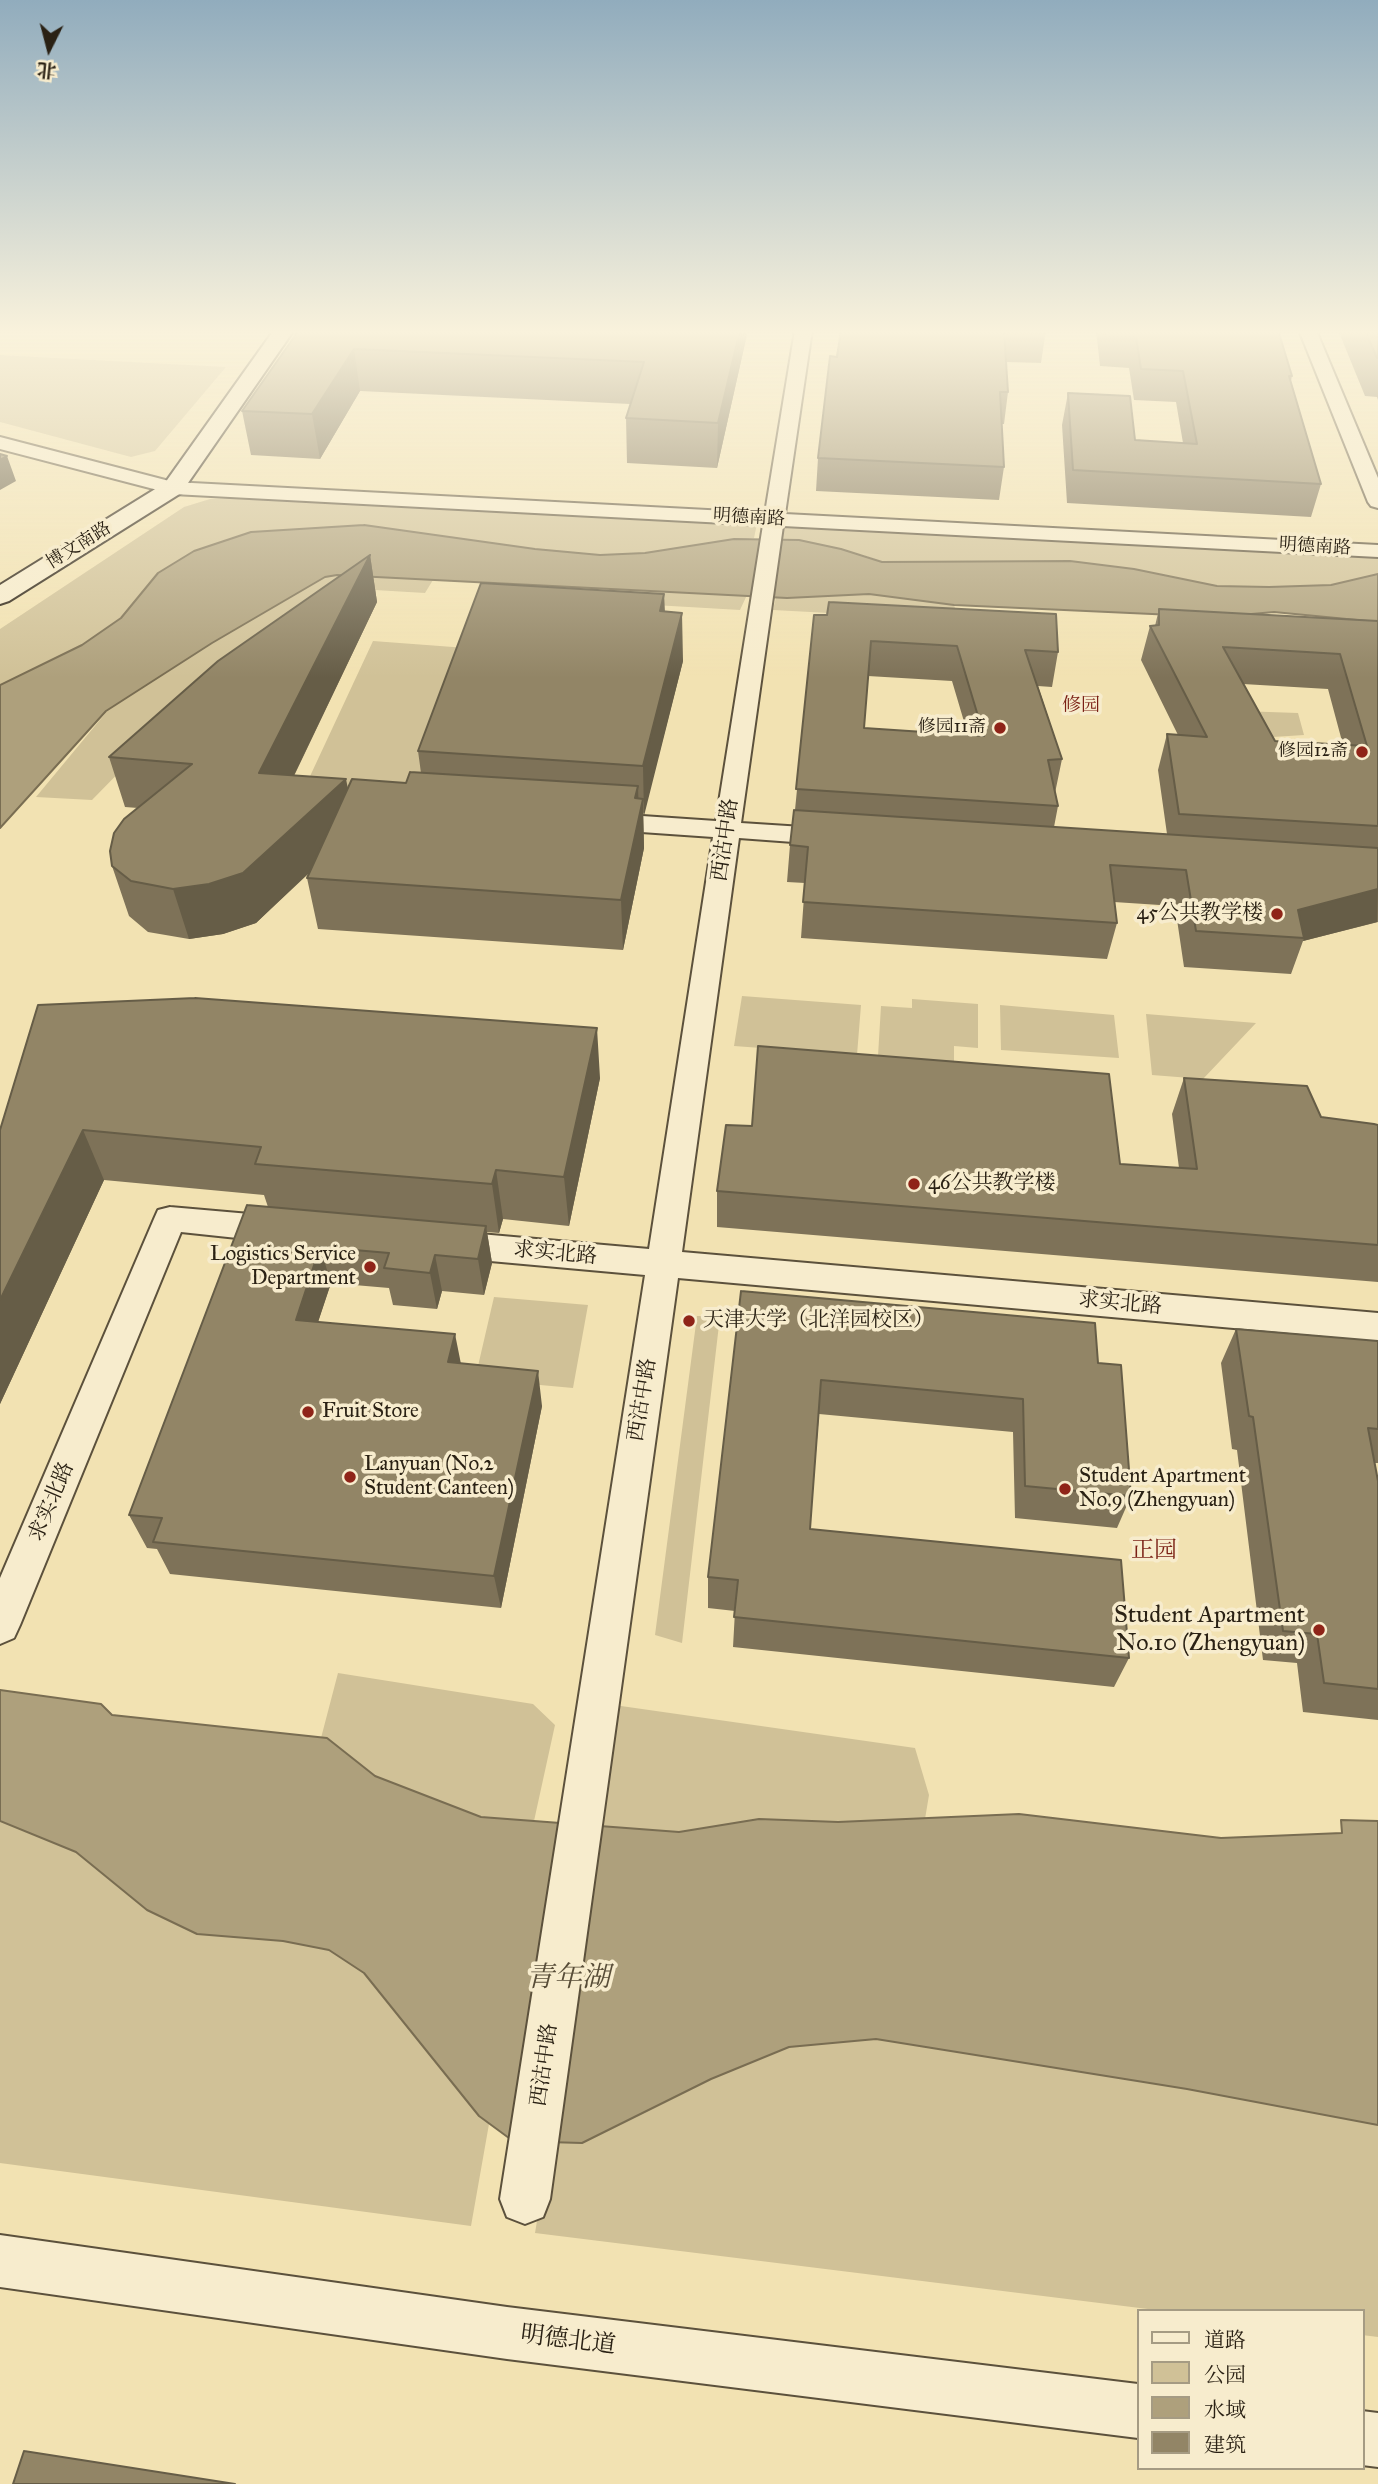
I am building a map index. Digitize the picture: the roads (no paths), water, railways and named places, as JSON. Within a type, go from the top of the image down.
[{"type":"street","name":"明德南路","points":[[11,446],[173,488],[773,527],[1378,551]]},
{"type":"street","name":"博文南路","points":[[0,596],[173,488],[203,446]]},
{"type":"street","name":"西沽中路","points":[[525,2199],[786,446]]},
{"type":"street","points":[[1355,446],[1378,502]]},
{"type":"street","points":[[577,820],[865,839]]},
{"type":"street","name":"求实北路","points":[[0,1625],[170,1219],[321,1233]]},
{"type":"street","name":"求实北路","points":[[417,1241],[1378,1327]]},
{"type":"street","name":"明德北道","points":[[0,2261],[507,2333],[1136,2411]]},
{"type":"water","points":[[364,525],[535,549],[600,555],[645,553],[734,539],[799,540],[882,562],[1070,561],[1134,569],[1217,586],[1331,585],[1378,574],[1378,622],[1274,612],[1218,617],[954,605],[869,594],[787,598],[337,575],[325,577],[212,643],[106,711],[0,828],[0,685],[82,645],[121,618],[158,573],[194,551],[251,532]]},
{"type":"water","name":"青年湖","points":[[0,1690],[101,1704],[112,1715],[327,1738],[375,1776],[481,1817],[679,1832],[759,1819],[838,1822],[1019,1814],[1221,1838],[1342,1833],[1341,1820],[1378,1821],[1378,2125],[1187,2089],[876,2039],[789,2047],[711,2079],[582,2143],[513,2141],[479,2116],[364,1973],[329,1950],[283,1941],[197,1934],[147,1910],[76,1852],[0,1821]]},
{"type":"place","name":"修园11斋","points":[[1000,728]]},
{"type":"place","name":"修园12斋","points":[[1362,752]]},
{"type":"place","name":"45公共教学楼","points":[[1277,914]]},
{"type":"place","name":"46公共教学楼","points":[[914,1184]]},
{"type":"place","name":"Logistics Service Department","points":[[370,1267]]},
{"type":"place","name":"天津大学（北洋园校区）","points":[[689,1321]]},
{"type":"place","name":"Fruit Store","points":[[308,1412]]},
{"type":"place","name":"Lanyuan (No.2 Student Canteen)","points":[[350,1477]]},
{"type":"place","name":"Student Apartment No.9 (Zhengyuan)","points":[[1065,1489]]},
{"type":"place","name":"Student Apartment No.10 (Zhengyuan)","points":[[1319,1630]]},
{"type":"district","name":"修园","points":[[1081,706]]},
{"type":"district","name":"正园","points":[[1154,1551]]}]
